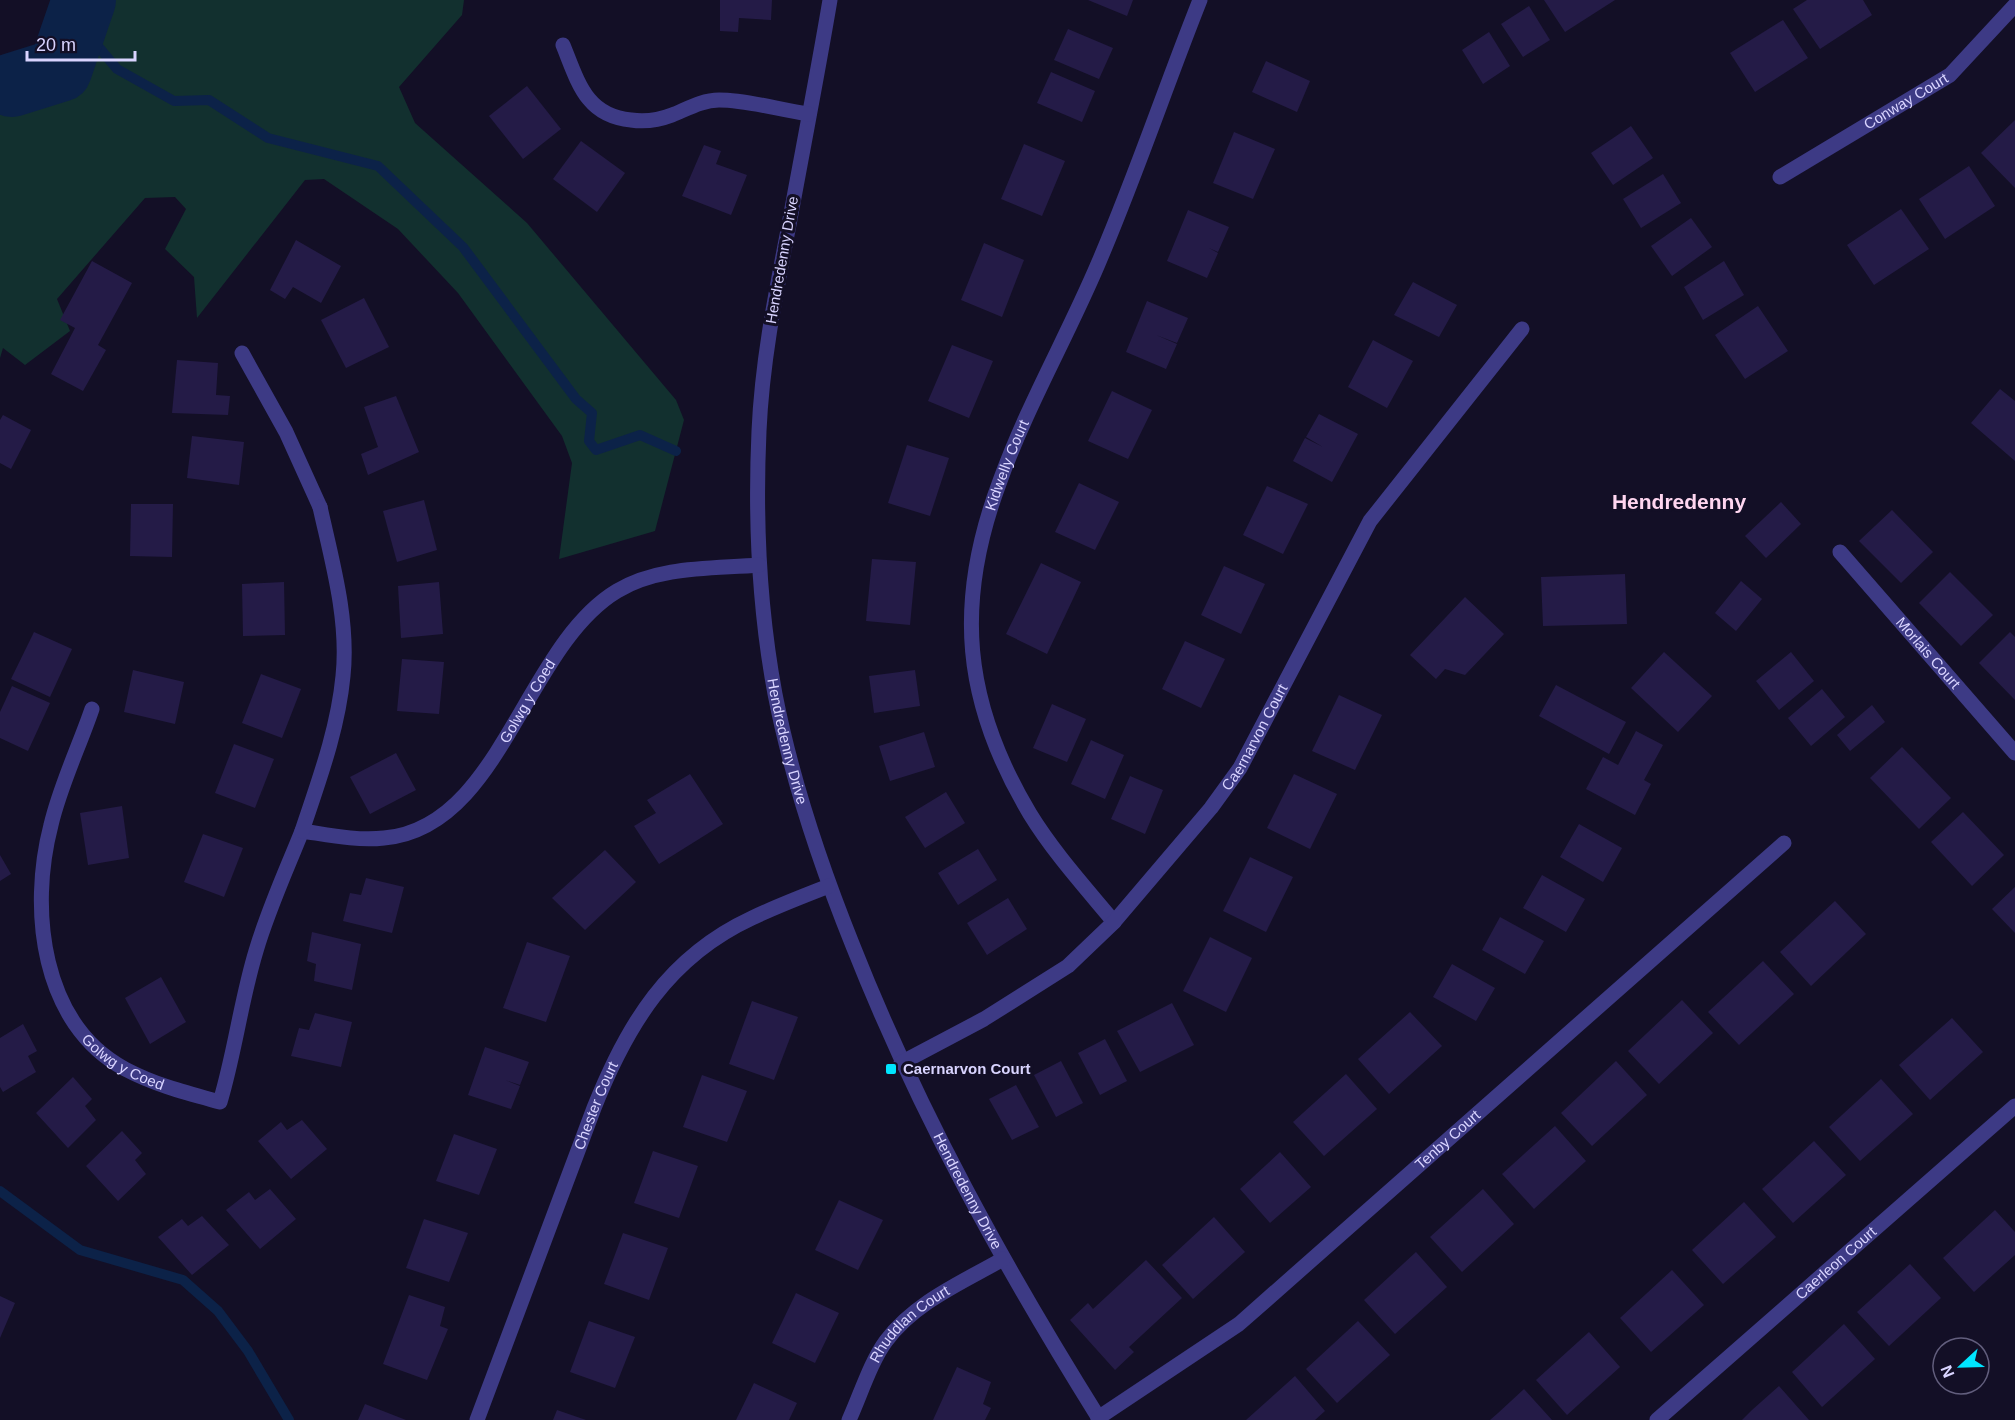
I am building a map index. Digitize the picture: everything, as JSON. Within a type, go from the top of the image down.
[{"type":"street","name":"Hendredenny Drive","points":[[830,0],[775,299],[762,388],[758,478],[759,565],[769,659],[782,726],[802,807],[829,886],[901,1063],[950,1164],[1003,1260],[1099,1419]]},
{"type":"street","name":"Kidwelly Court","points":[[1114,922],[1060,857],[1031,814],[1006,768],[987,721],[973,668],[969,627],[983,535],[999,482],[1098,264],[1200,0]]},
{"type":"street","name":"Conway Court","points":[[1780,177],[1950,75],[2015,5]]},
{"type":"street","points":[[563,45],[585,95],[597,109],[616,119],[645,122],[670,116],[704,102],[719,100],[809,114]]},
{"type":"street","name":"Caernarvon Court","points":[[901,1063],[1027,994],[1068,966],[1114,922],[1211,808],[1240,768],[1370,520],[1522,329]]},
{"type":"street","name":"Golwg y Coed","points":[[92,709],[51,824],[43,866],[42,915],[47,959],[59,996],[75,1024],[97,1048],[123,1068],[160,1086],[220,1102],[232,1063],[264,922],[302,831],[333,735],[344,674],[341,609],[320,507],[286,432],[242,353]]},
{"type":"street","name":"Morlais Court","points":[[1840,552],[2015,753]]},
{"type":"street","name":"Golwg y Coed","points":[[302,831],[358,839],[386,838],[413,831],[434,819],[456,805],[477,782],[561,646],[579,622],[599,603],[618,590],[650,575],[759,565]]},
{"type":"street","name":"Tenby Court","points":[[1099,1419],[1239,1324],[1784,843]]},
{"type":"street","name":"Chester Court","points":[[477,1420],[594,1108],[614,1059],[636,1020],[659,989],[684,963],[716,939],[751,918],[829,886]]},
{"type":"street","name":"Caerleon Court","points":[[1657,1420],[2015,1106]]},
{"type":"street","name":"Rhuddlan Court","points":[[849,1420],[885,1342],[904,1320],[933,1299],[1003,1260]]},
{"type":"green space","points":[[84,0],[464,0],[462,15],[399,87],[415,123],[527,223],[676,400],[684,420],[655,531],[559,559],[572,463],[562,436],[458,293],[398,229],[324,179],[305,180],[197,318],[194,277],[165,249],[186,209],[175,197],[145,198],[57,299],[70,331],[25,365],[3,348],[0,358],[0,86],[60,70]]},
{"type":"building","points":[[720,0],[772,0],[771,20],[739,18],[738,32],[720,31]]},
{"type":"building","points":[[1088,0],[1133,0],[1127,16]]},
{"type":"building","points":[[1544,0],[1615,0],[1565,32]]},
{"type":"building","points":[[1807,0],[1863,0],[1872,15],[1820,49],[1793,9]]},
{"type":"building","points":[[1529,6],[1550,40],[1523,57],[1501,24]]},
{"type":"building","points":[[1783,20],[1808,58],[1755,92],[1730,53]]},
{"type":"building","points":[[1068,29],[1113,48],[1099,79],[1054,60]]},
{"type":"building","points":[[1489,32],[1510,66],[1483,84],[1462,50]]},
{"type":"building","points":[[1266,61],[1310,81],[1297,112],[1252,92]]},
{"type":"building","points":[[1051,72],[1095,91],[1082,122],[1037,103]]},
{"type":"building","points":[[527,86],[561,129],[523,159],[489,116]]},
{"type":"building","points":[[2015,120],[2015,188],[1981,153]]},
{"type":"building","points":[[1631,126],[1653,158],[1613,185],[1591,153]]},
{"type":"building","points":[[1234,132],[1275,149],[1253,199],[1213,183]]},
{"type":"building","points":[[581,141],[625,173],[597,212],[553,179]]},
{"type":"building","points":[[1024,144],[1065,161],[1042,216],[1001,199]]},
{"type":"building","points":[[704,145],[721,151],[716,164],[747,175],[731,215],[682,196]]},
{"type":"building","points":[[1969,166],[1995,206],[1945,239],[1919,199]]},
{"type":"building","points":[[1663,174],[1681,203],[1641,228],[1623,199]]},
{"type":"building","points":[[1901,209],[1929,249],[1874,285],[1847,245]]},
{"type":"building","points":[[1188,210],[1229,227],[1218,252],[1209,248],[1218,253],[1207,278],[1167,261]]},
{"type":"building","points":[[1691,218],[1712,247],[1672,276],[1651,246]]},
{"type":"building","points":[[296,240],[341,266],[321,303],[293,287],[285,299],[270,290]]},
{"type":"building","points":[[984,243],[1024,260],[1002,317],[961,300]]},
{"type":"building","points":[[92,261],[132,283],[98,345],[106,350],[83,391],[51,374],[75,328],[60,320]]},
{"type":"building","points":[[1724,261],[1744,295],[1703,320],[1684,287]]},
{"type":"building","points":[[1413,282],[1457,305],[1439,337],[1394,315]]},
{"type":"building","points":[[364,298],[389,347],[346,368],[321,320]]},
{"type":"building","points":[[1147,301],[1188,318],[1177,343],[1156,335],[1177,344],[1166,369],[1126,352]]},
{"type":"building","points":[[1758,306],[1788,351],[1745,379],[1715,335]]},
{"type":"building","points":[[1373,340],[1413,361],[1387,408],[1348,387]]},
{"type":"building","points":[[952,345],[993,361],[969,418],[928,401]]},
{"type":"building","points":[[177,360],[218,363],[216,395],[230,396],[228,415],[172,413]]},
{"type":"building","points":[[2000,389],[2015,401],[2015,461],[1971,423]]},
{"type":"building","points":[[1112,391],[1152,410],[1128,459],[1088,441]]},
{"type":"building","points":[[396,396],[419,452],[368,475],[361,454],[378,447],[364,407]]},
{"type":"building","points":[[1319,414],[1358,434],[1332,482],[1293,461],[1305,438],[1323,447],[1306,437]]},
{"type":"building","points":[[3,415],[31,430],[11,469],[0,463],[0,420]]},
{"type":"building","points":[[192,436],[244,442],[239,485],[187,478]]},
{"type":"building","points":[[907,445],[949,458],[930,516],[888,503]]},
{"type":"building","points":[[1079,483],[1119,502],[1095,550],[1055,532]]},
{"type":"building","points":[[1267,486],[1308,504],[1283,554],[1243,535]]},
{"type":"building","points":[[424,500],[437,550],[397,562],[383,511]]},
{"type":"building","points":[[1781,502],[1801,524],[1766,558],[1745,536]]},
{"type":"building","points":[[131,504],[173,504],[172,557],[130,556]]},
{"type":"building","points":[[1892,510],[1933,552],[1901,583],[1859,541]]},
{"type":"building","points":[[872,559],[916,562],[910,625],[866,621]]},
{"type":"building","points":[[1041,563],[1081,582],[1047,654],[1006,634]]},
{"type":"building","points":[[1224,566],[1265,584],[1241,634],[1201,615]]},
{"type":"building","points":[[1950,572],[1993,615],[1961,646],[1919,603]]},
{"type":"building","points":[[1625,574],[1627,624],[1543,626],[1541,577]]},
{"type":"building","points":[[1741,581],[1762,599],[1736,631],[1715,613]]},
{"type":"building","points":[[284,582],[285,635],[243,636],[242,584]]},
{"type":"building","points":[[439,582],[443,634],[401,638],[398,586]]},
{"type":"building","points":[[1465,597],[1504,634],[1465,675],[1445,669],[1436,679],[1410,655]]},
{"type":"building","points":[[34,632],[72,649],[50,697],[11,679]]},
{"type":"building","points":[[2010,632],[2015,637],[2015,700],[1979,663]]},
{"type":"building","points":[[1185,641],[1225,659],[1201,708],[1162,689]]},
{"type":"building","points":[[1664,652],[1712,696],[1678,732],[1631,688]]},
{"type":"building","points":[[1791,652],[1814,681],[1779,710],[1756,681]]},
{"type":"building","points":[[402,659],[444,662],[439,714],[397,711]]},
{"type":"building","points":[[133,670],[184,682],[175,724],[124,712]]},
{"type":"building","points":[[915,670],[920,706],[874,713],[869,676]]},
{"type":"building","points":[[261,674],[301,689],[282,738],[242,723]]},
{"type":"building","points":[[1556,685],[1626,722],[1609,754],[1539,716]]},
{"type":"building","points":[[12,686],[50,703],[28,751],[0,738],[0,712]]},
{"type":"building","points":[[1822,689],[1845,717],[1811,746],[1788,718]]},
{"type":"building","points":[[1339,695],[1382,715],[1355,770],[1312,751]]},
{"type":"building","points":[[1052,704],[1086,719],[1067,762],[1033,748]]},
{"type":"building","points":[[1872,705],[1885,722],[1850,751],[1837,735]]},
{"type":"building","points":[[1636,731],[1663,745],[1644,780],[1651,784],[1635,815],[1586,789],[1603,757],[1618,765]]},
{"type":"building","points":[[924,732],[935,767],[890,781],[879,746]]},
{"type":"building","points":[[1091,740],[1124,755],[1105,799],[1071,784]]},
{"type":"building","points":[[234,744],[274,759],[255,808],[215,793]]},
{"type":"building","points":[[1902,747],[1951,798],[1919,829],[1870,778]]},
{"type":"building","points":[[396,753],[416,790],[370,814],[350,777]]},
{"type":"building","points":[[690,774],[723,824],[659,864],[634,826],[656,813],[647,800]]},
{"type":"building","points":[[1294,774],[1337,794],[1310,849],[1267,828]]},
{"type":"building","points":[[1130,776],[1163,790],[1145,834],[1111,819]]},
{"type":"building","points":[[946,792],[965,823],[925,848],[905,817]]},
{"type":"building","points":[[122,806],[129,858],[88,865],[80,813]]},
{"type":"building","points":[[1963,812],[2004,855],[1972,886],[1931,842]]},
{"type":"building","points":[[1579,824],[1622,848],[1603,882],[1560,857]]},
{"type":"building","points":[[203,834],[243,848],[224,897],[184,882]]},
{"type":"building","points":[[978,849],[997,880],[958,905],[938,873]]},
{"type":"building","points":[[605,850],[636,882],[585,930],[552,898]]},
{"type":"building","points":[[0,855],[11,874],[0,881]]},
{"type":"building","points":[[1250,857],[1293,877],[1266,932],[1223,911]]},
{"type":"building","points":[[1542,875],[1585,899],[1566,932],[1523,908]]},
{"type":"building","points":[[366,878],[404,887],[392,933],[343,921],[350,893],[361,895]]},
{"type":"building","points":[[2015,887],[2015,933],[1992,909]]},
{"type":"building","points":[[1008,898],[1027,929],[987,955],[967,923]]},
{"type":"building","points":[[1835,901],[1866,934],[1811,986],[1780,952]]},
{"type":"building","points":[[1500,917],[1544,941],[1525,974],[1482,950]]},
{"type":"building","points":[[312,932],[361,944],[352,990],[314,981],[316,964],[307,961]]},
{"type":"building","points":[[1210,937],[1252,958],[1226,1012],[1183,991]]},
{"type":"building","points":[[527,942],[570,956],[546,1022],[503,1008]]},
{"type":"building","points":[[1763,961],[1794,994],[1739,1045],[1708,1012]]},
{"type":"building","points":[[1452,964],[1495,988],[1476,1021],[1433,997]]},
{"type":"building","points":[[161,977],[186,1022],[150,1044],[125,998]]},
{"type":"building","points":[[1682,1000],[1713,1033],[1659,1084],[1628,1051]]},
{"type":"building","points":[[752,1001],[798,1017],[774,1080],[729,1064]]},
{"type":"building","points":[[1172,1003],[1194,1045],[1140,1072],[1117,1031]]},
{"type":"building","points":[[1410,1012],[1442,1046],[1389,1094],[1358,1059]]},
{"type":"building","points":[[315,1013],[352,1022],[341,1067],[291,1056],[299,1028],[309,1030]]},
{"type":"building","points":[[1952,1018],[1983,1052],[1930,1100],[1899,1065]]},
{"type":"building","points":[[23,1024],[37,1051],[28,1056],[36,1072],[3,1092],[0,1087],[0,1038]]},
{"type":"building","points":[[1105,1039],[1127,1081],[1100,1095],[1078,1053]]},
{"type":"building","points":[[485,1047],[529,1062],[520,1085],[505,1080],[520,1086],[511,1109],[468,1095]]},
{"type":"building","points":[[1061,1061],[1083,1103],[1056,1117],[1034,1075]]},
{"type":"building","points":[[1616,1061],[1647,1095],[1592,1146],[1561,1113]]},
{"type":"building","points":[[1346,1074],[1377,1109],[1324,1156],[1293,1122]]},
{"type":"building","points":[[702,1075],[747,1091],[727,1142],[683,1127]]},
{"type":"building","points":[[73,1077],[92,1099],[85,1106],[96,1120],[68,1148],[36,1113]]},
{"type":"building","points":[[1881,1079],[1913,1114],[1860,1161],[1829,1127]]},
{"type":"building","points":[[1016,1085],[1039,1127],[1012,1140],[989,1099]]},
{"type":"building","points":[[302,1120],[327,1149],[291,1179],[258,1141],[281,1122],[287,1130]]},
{"type":"building","points":[[1555,1126],[1586,1161],[1534,1209],[1502,1174]]},
{"type":"building","points":[[122,1131],[142,1153],[135,1160],[146,1174],[118,1201],[86,1166]]},
{"type":"building","points":[[454,1134],[497,1149],[479,1195],[436,1181]]},
{"type":"building","points":[[1814,1141],[1846,1175],[1793,1223],[1762,1189]]},
{"type":"building","points":[[653,1151],[698,1166],[679,1218],[634,1203]]},
{"type":"building","points":[[1280,1152],[1311,1187],[1270,1223],[1240,1189]]},
{"type":"building","points":[[270,1189],[296,1219],[260,1249],[226,1210],[249,1192],[255,1200]]},
{"type":"building","points":[[1483,1189],[1514,1224],[1462,1272],[1430,1237]]},
{"type":"building","points":[[839,1200],[883,1220],[858,1270],[815,1250]]},
{"type":"building","points":[[1744,1202],[1776,1237],[1723,1284],[1692,1250]]},
{"type":"building","points":[[1995,1210],[2015,1232],[2015,1255],[1974,1292],[1943,1258]]},
{"type":"building","points":[[202,1216],[229,1245],[192,1275],[158,1237],[182,1219],[188,1226]]},
{"type":"building","points":[[1214,1217],[1245,1252],[1193,1299],[1162,1265]]},
{"type":"building","points":[[424,1219],[468,1233],[449,1282],[406,1268]]},
{"type":"building","points":[[623,1233],[668,1248],[649,1300],[604,1284]]},
{"type":"building","points":[[1416,1252],[1447,1287],[1395,1334],[1364,1300]]},
{"type":"building","points":[[1146,1260],[1182,1298],[1129,1347],[1134,1352],[1115,1370],[1070,1320],[1088,1303],[1093,1309]]},
{"type":"building","points":[[1910,1264],[1941,1298],[1889,1346],[1857,1312]]},
{"type":"building","points":[[1672,1270],[1704,1305],[1651,1352],[1620,1318]]},
{"type":"building","points":[[796,1293],[839,1313],[815,1363],[772,1343]]},
{"type":"building","points":[[409,1295],[445,1307],[440,1326],[448,1329],[427,1380],[383,1364]]},
{"type":"building","points":[[0,1296],[15,1303],[0,1338]]},
{"type":"building","points":[[589,1321],[635,1337],[615,1388],[570,1372]]},
{"type":"building","points":[[1358,1321],[1390,1355],[1337,1403],[1306,1369]]},
{"type":"building","points":[[1844,1324],[1875,1359],[1822,1407],[1792,1372]]},
{"type":"building","points":[[1589,1332],[1620,1367],[1567,1415],[1536,1380]]},
{"type":"building","points":[[957,1367],[991,1382],[983,1404],[991,1408],[985,1420],[933,1420]]},
{"type":"building","points":[[1295,1376],[1325,1411],[1315,1420],[1246,1420]]},
{"type":"building","points":[[754,1383],[797,1403],[789,1420],[736,1420]]},
{"type":"building","points":[[1779,1386],[1809,1420],[1742,1420],[1752,1410]]},
{"type":"building","points":[[1524,1389],[1552,1420],[1490,1420],[1498,1413]]},
{"type":"building","points":[[365,1404],[406,1420],[358,1420]]},
{"type":"building","points":[[557,1410],[586,1420],[553,1420]]},
{"type":"waterway","points":[[12,85],[60,70],[84,0]]},
{"type":"waterway","points":[[77,21],[117,69],[174,101],[209,100],[268,138],[378,166],[463,247],[576,399],[592,413],[589,441],[596,450],[640,435],[676,451]]},
{"type":"waterway","points":[[0,1191],[80,1250],[183,1280],[218,1311],[248,1351],[289,1420]]},
{"type":"place","name":"Caernarvon Court","points":[[891,1069]]},
{"type":"district","name":"Hendredenny","points":[[1679,502]]}]
